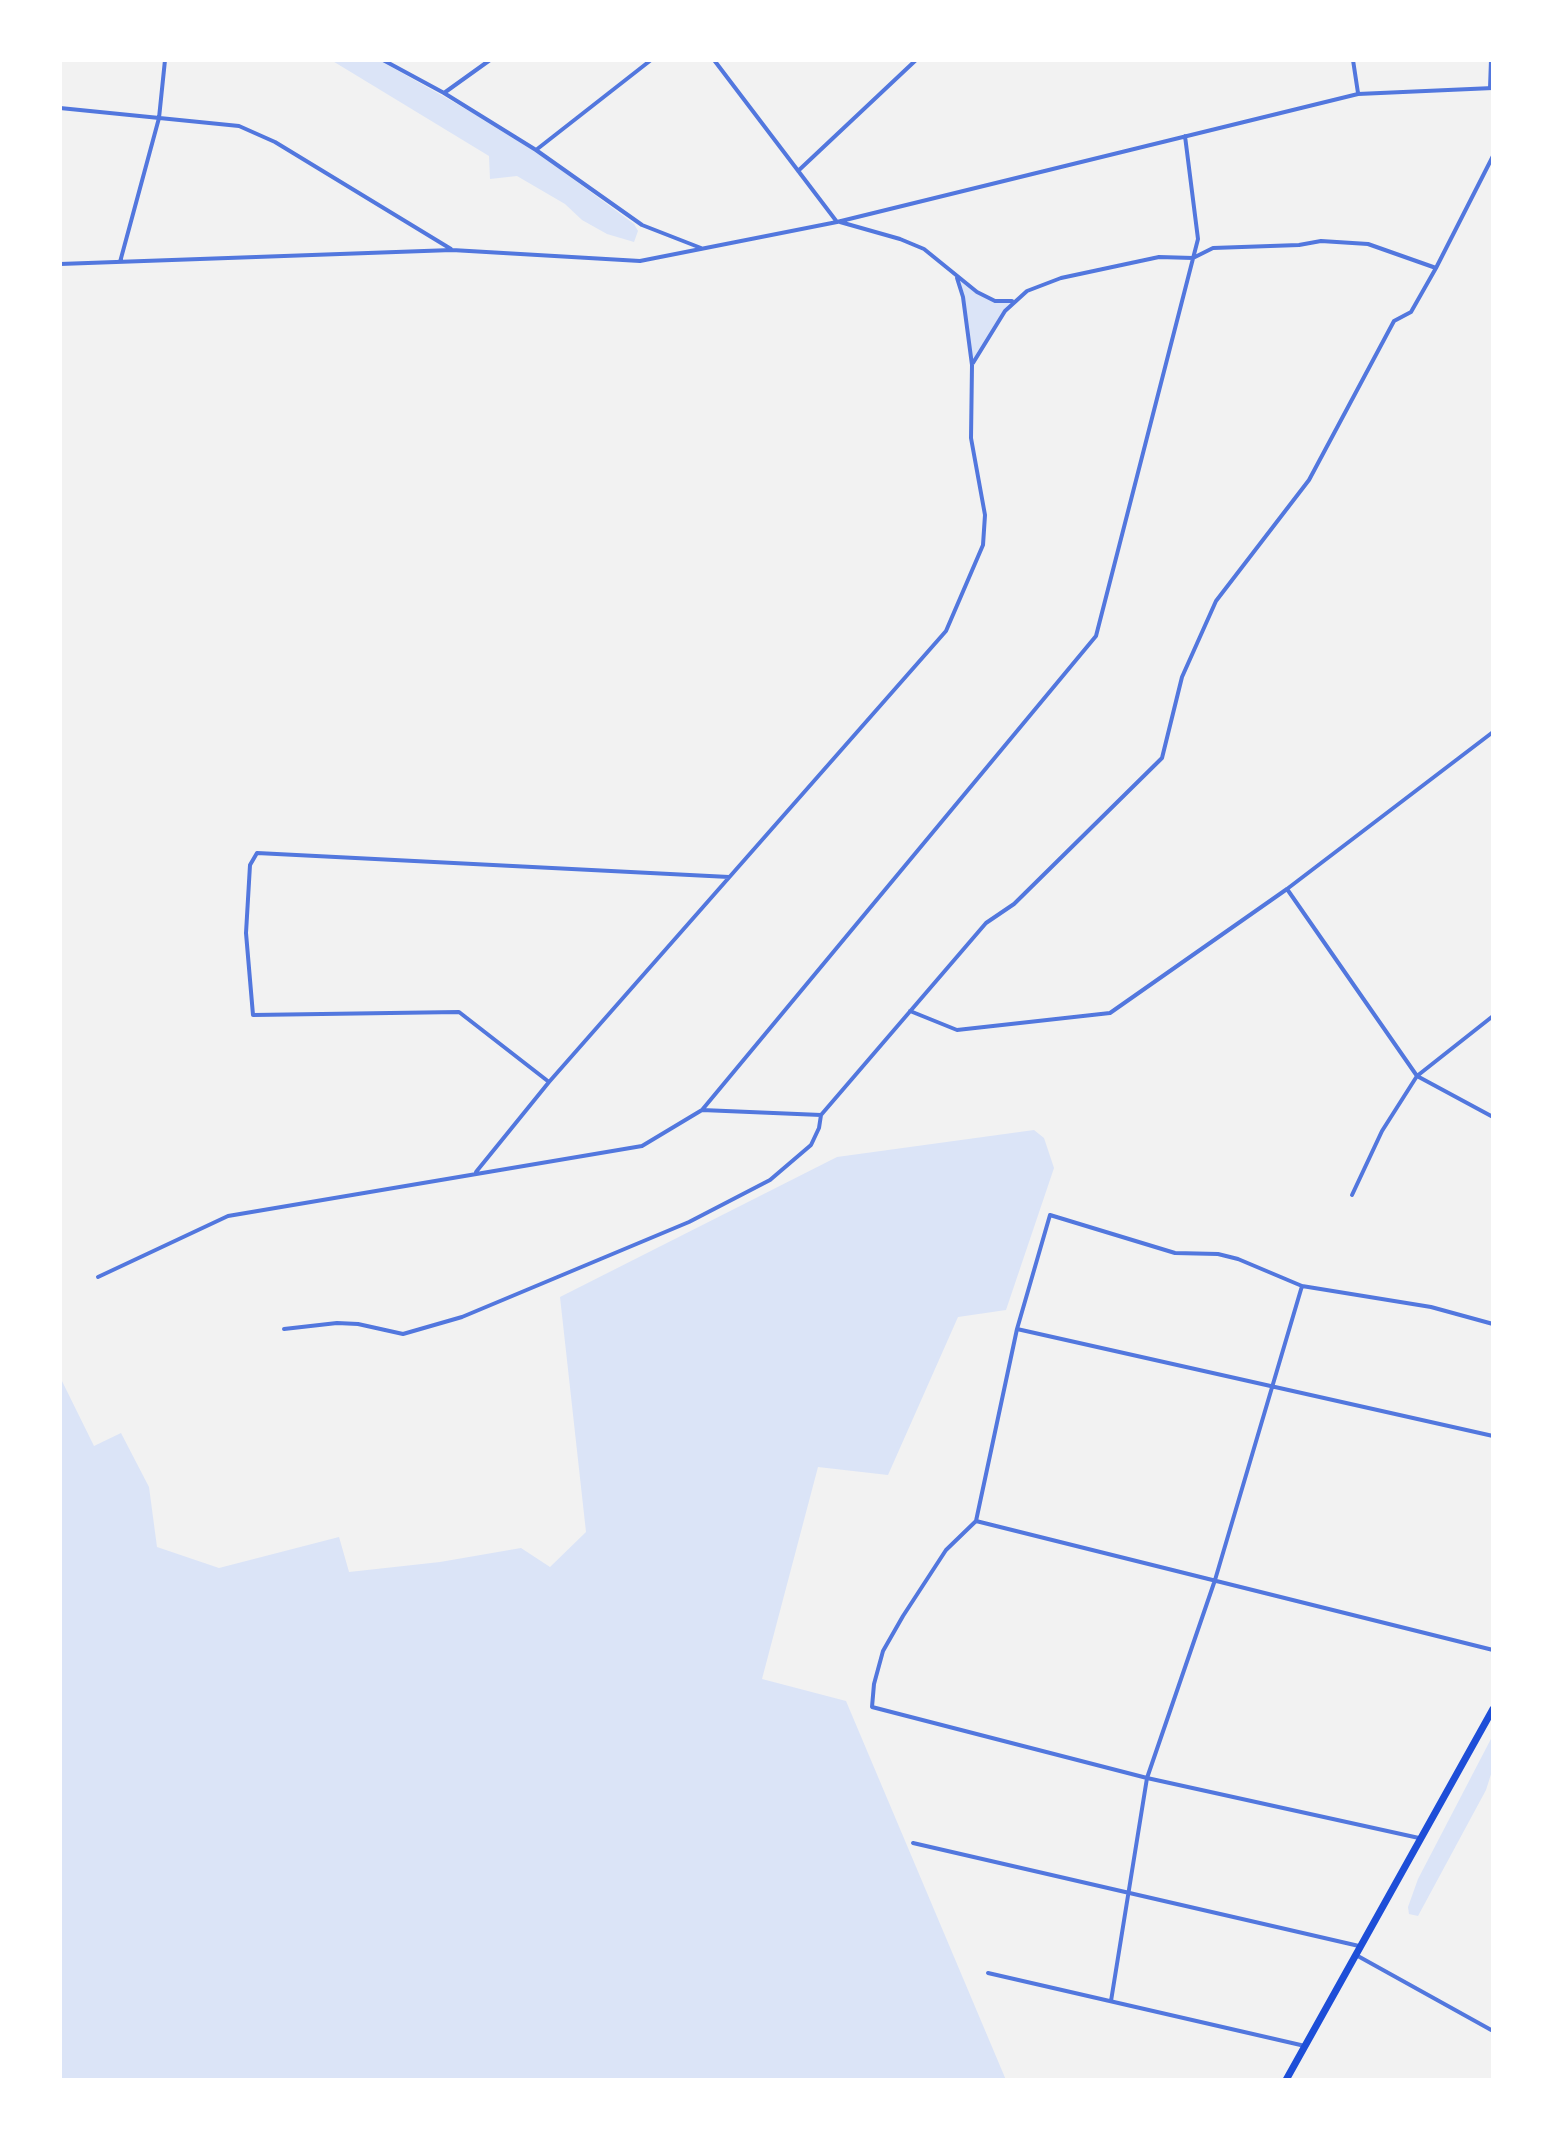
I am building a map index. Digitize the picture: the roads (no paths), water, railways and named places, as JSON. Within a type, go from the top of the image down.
[{"type":"main road","points":[[1286,2080],[1493,1709]]},
{"type":"street","points":[[120,262],[159,118],[165,60]]},
{"type":"street","points":[[383,60],[444,93],[536,150],[642,225],[703,249]]},
{"type":"street","points":[[444,93],[490,60]]},
{"type":"street","points":[[536,150],[651,60]]},
{"type":"street","points":[[714,60],[837,222],[900,239],[924,249],[957,278],[995,301],[1016,300]]},
{"type":"street","points":[[798,171],[916,60]]},
{"type":"street","points":[[1353,60],[1358,94]]},
{"type":"street","points":[[60,264],[452,250],[640,261],[837,222],[1358,94],[1492,88],[1491,60]]},
{"type":"street","points":[[60,108],[239,126],[275,142],[452,250]]},
{"type":"street","points":[[98,1277],[228,1216],[642,1146],[702,1110],[1096,636],[1198,239],[1185,136]]},
{"type":"street","points":[[284,1329],[337,1323],[358,1324],[403,1334],[462,1317],[689,1222],[750,1192],[770,1180],[811,1145],[817,1136],[821,1115],[986,923],[1014,904],[1162,758],[1182,677],[1216,601],[1309,480],[1394,321],[1411,312],[1436,268],[1493,156]]},
{"type":"street","points":[[972,365],[1005,311],[1027,291],[1061,278],[1159,257],[1193,258],[1213,248],[1299,245],[1321,241],[1368,244],[1436,268]]},
{"type":"street","points":[[475,1174],[549,1082],[946,631],[983,545],[985,515],[971,438],[972,365],[963,297],[957,278]]},
{"type":"street","points":[[910,1011],[957,1030],[1110,1013],[1287,889],[1493,732]]},
{"type":"street","points":[[549,1082],[459,1012],[253,1015],[246,933],[250,865],[257,853],[730,877]]},
{"type":"street","points":[[1287,889],[1417,1076],[1493,1117]]},
{"type":"street","points":[[1352,1195],[1382,1131],[1417,1076],[1493,1016]]},
{"type":"street","points":[[702,1110],[821,1115]]},
{"type":"street","points":[[1419,1838],[1147,1778],[872,1707],[874,1684],[883,1651],[946,1550],[976,1521],[1017,1329],[1050,1215],[1175,1253],[1218,1254],[1238,1259],[1302,1286],[1431,1307],[1493,1324]]},
{"type":"street","points":[[1111,2001],[1147,1778],[1215,1580],[1302,1286]]},
{"type":"street","points":[[1017,1329],[1493,1436]]},
{"type":"street","points":[[976,1521],[1493,1650]]},
{"type":"street","points":[[913,1843],[1360,1946]]},
{"type":"street","points":[[1356,1955],[1493,2031]]},
{"type":"street","points":[[988,1973],[1305,2046]]}]
